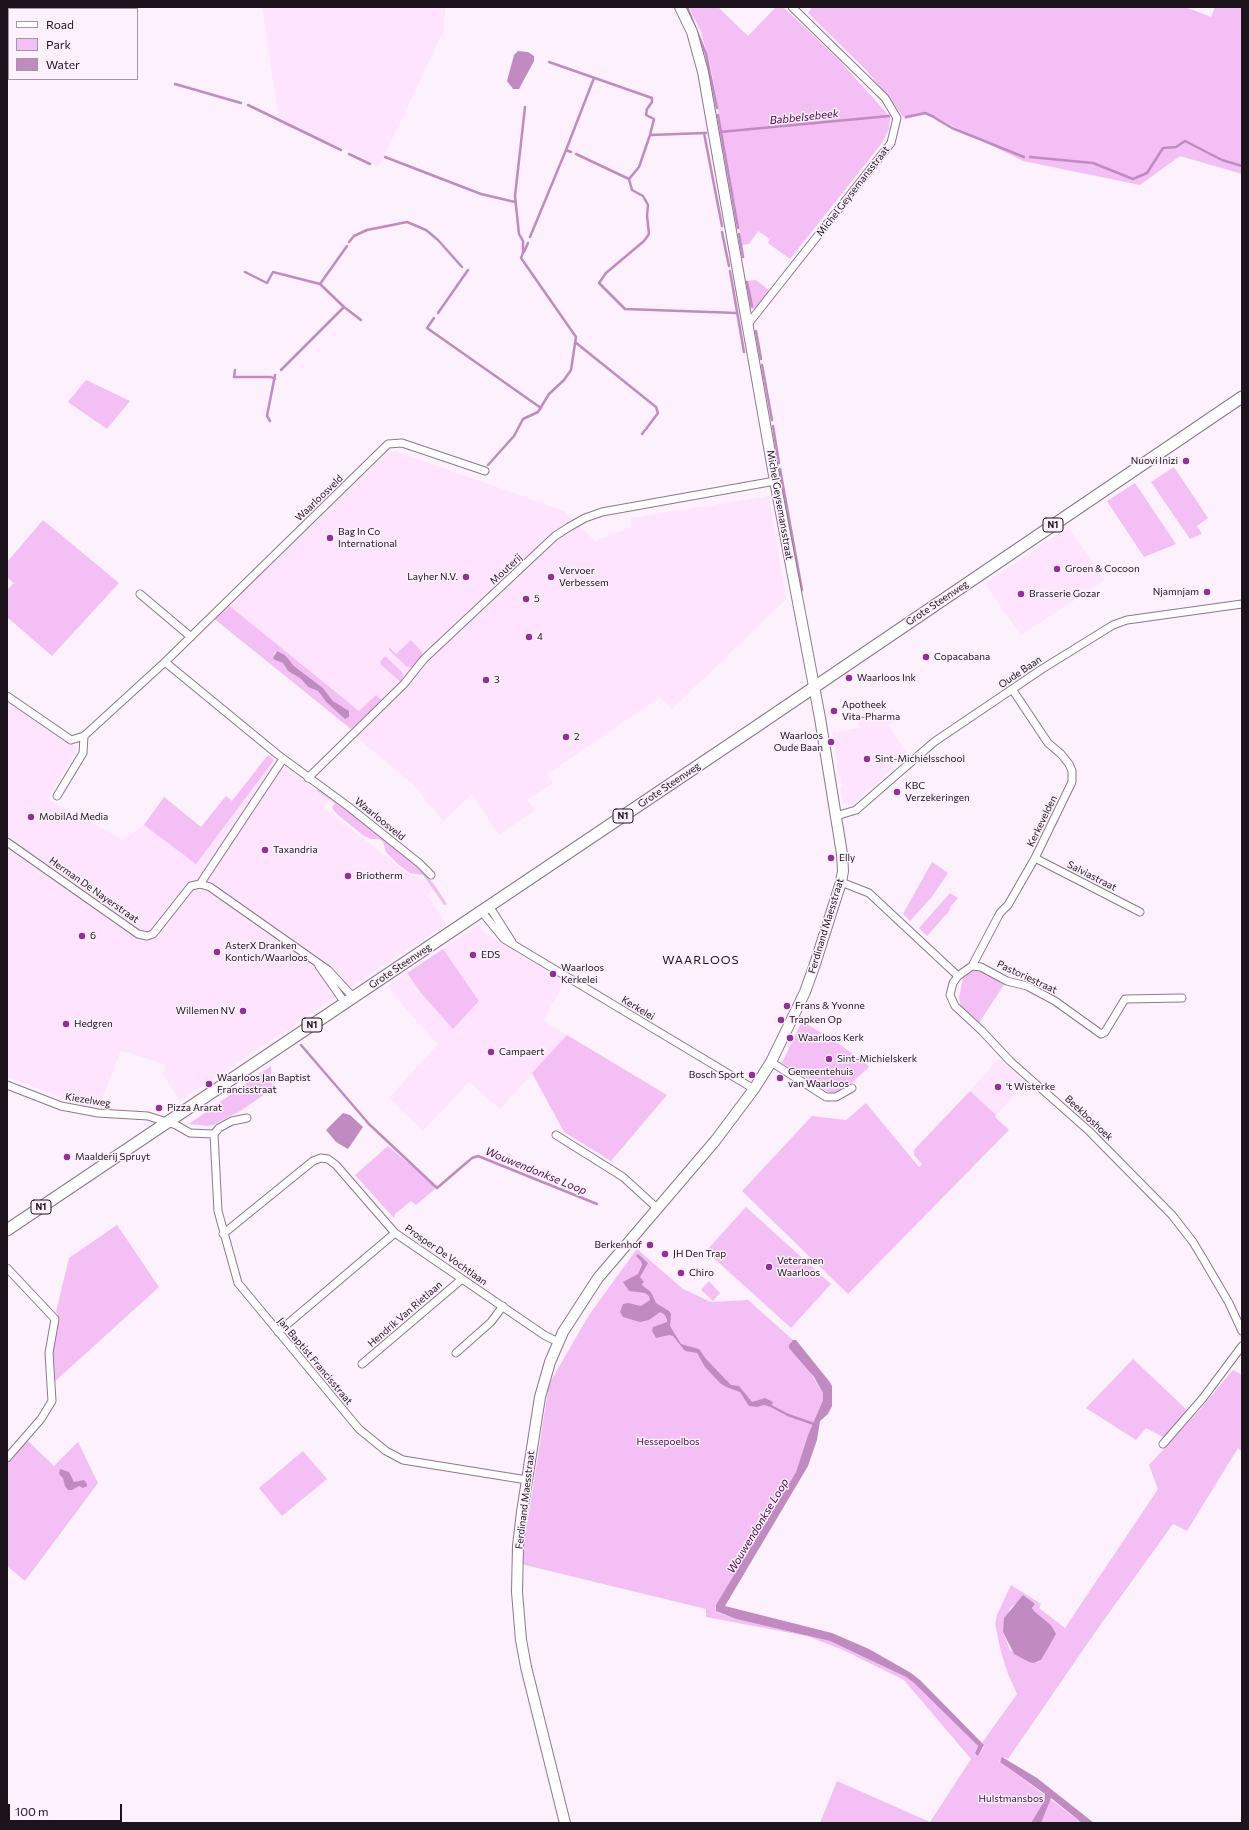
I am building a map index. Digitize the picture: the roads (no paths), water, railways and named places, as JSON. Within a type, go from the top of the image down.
[{"type":"main road","name":"Grote Steenweg","points":[[7,1230],[1242,397]]},
{"type":"street","name":"Michel Geysemansstraat","points":[[680,7],[692,32],[703,72],[775,481],[814,687]]},
{"type":"street","name":"Michel Geysemansstraat","points":[[748,324],[891,144],[897,118],[885,98],[792,7]]},
{"type":"street","name":"Waarloosveld","points":[[84,736],[165,662],[388,444],[402,443],[485,471]]},
{"type":"street","name":"Mouterij","points":[[308,778],[404,684],[424,659],[555,536],[569,527],[585,518],[602,512],[775,481]]},
{"type":"street","points":[[140,594],[191,637]]},
{"type":"street","name":"Oude Baan","points":[[836,816],[856,810],[934,742],[1113,625],[1127,620],[1242,604]]},
{"type":"street","name":"Waarloosveld","points":[[165,662],[308,778],[349,807],[419,863],[431,875]]},
{"type":"street","name":"Ferdinand Maesstraat","points":[[565,1823],[526,1667],[521,1640],[517,1569],[527,1480],[540,1397],[558,1342],[598,1278],[715,1141],[754,1089],[771,1062],[805,992],[841,882],[843,862],[814,687]]},
{"type":"street","name":"Kerkevelden","points":[[972,966],[1000,913],[1008,905],[1035,858],[1072,782],[1072,771],[1069,764],[1061,754],[1048,743],[1012,690]]},
{"type":"street","points":[[7,696],[72,740],[84,736],[83,753],[57,796]]},
{"type":"street","points":[[283,758],[200,884],[210,887],[328,970],[349,1000]]},
{"type":"street","name":"Herman De Nayerstraat","points":[[7,842],[138,934],[147,936],[153,934],[191,886],[200,884]]},
{"type":"street","name":"Salviastraat","points":[[1035,858],[1140,912]]},
{"type":"street","points":[[841,882],[868,893],[958,976],[972,966]]},
{"type":"street","name":"Kerkelei","points":[[485,909],[504,939],[754,1089]]},
{"type":"street","name":"Pastoriestraat","points":[[972,966],[981,966],[1007,981],[1026,986],[1073,1012],[1101,1034],[1105,1032],[1125,999],[1182,998]]},
{"type":"street","name":"Beekboshoek","points":[[958,976],[953,983],[950,995],[955,1006],[982,1031],[1010,1061],[1090,1131],[1172,1214],[1201,1255],[1229,1303],[1242,1331]]},
{"type":"street","points":[[771,1062],[826,1097],[836,1097],[852,1088]]},
{"type":"street","name":"Kiezelweg","points":[[7,1085],[61,1106],[104,1114],[148,1116],[168,1122]]},
{"type":"street","points":[[168,1122],[190,1133],[214,1134],[219,1128],[232,1121],[247,1118]]},
{"type":"street","name":"Jan Baptist Francisstraat","points":[[214,1134],[218,1211],[223,1234],[241,1287],[359,1429],[393,1456],[413,1462],[527,1480]]},
{"type":"street","points":[[556,1135],[623,1177],[658,1209]]},
{"type":"street","name":"Prosper De Vochtlaan","points":[[223,1234],[313,1161],[321,1158],[328,1159],[336,1165],[396,1232],[462,1279],[558,1342]]},
{"type":"street","points":[[278,1332],[396,1232]]},
{"type":"street","points":[[7,1268],[54,1319],[49,1353],[52,1401],[41,1419],[7,1458]]},
{"type":"street","name":"Hendrik Van Rietlaan","points":[[362,1364],[462,1279]]},
{"type":"street","points":[[456,1353],[491,1322],[502,1306]]},
{"type":"street","points":[[1163,1444],[1203,1398],[1242,1346]]},
{"type":"water","points":[[518,51],[528,52],[534,56],[534,61],[519,89],[513,89],[507,81],[514,55]]},
{"type":"water","points":[[277,651],[285,655],[294,666],[323,688],[333,701],[349,711],[349,717],[345,719],[326,702],[318,691],[308,687],[301,679],[288,671],[283,663],[275,660],[273,658]]},
{"type":"water","points":[[343,1113],[350,1115],[363,1127],[348,1149],[336,1142],[326,1130]]},
{"type":"water","points":[[638,1254],[648,1263],[640,1277],[644,1282],[642,1284],[651,1292],[656,1303],[669,1311],[671,1314],[670,1326],[681,1344],[699,1349],[706,1359],[731,1385],[739,1386],[752,1402],[765,1398],[773,1402],[771,1407],[764,1405],[757,1407],[749,1406],[740,1392],[720,1383],[705,1367],[697,1353],[685,1351],[673,1336],[669,1335],[656,1338],[652,1331],[653,1327],[667,1322],[664,1314],[660,1312],[649,1320],[640,1322],[623,1317],[620,1312],[623,1304],[628,1303],[641,1306],[650,1300],[649,1296],[645,1293],[629,1291],[623,1282],[638,1274],[642,1265],[641,1261],[636,1256]]},
{"type":"water","points":[[793,1340],[796,1340],[832,1386],[832,1406],[828,1414],[820,1421],[817,1440],[808,1466],[725,1606],[832,1633],[869,1649],[911,1673],[920,1680],[984,1745],[978,1756],[975,1753],[978,1746],[914,1683],[906,1677],[830,1641],[736,1619],[716,1611],[716,1605],[796,1472],[808,1435],[823,1400],[823,1393],[814,1377],[789,1348],[789,1345]]},
{"type":"water","points":[[60,1469],[69,1472],[74,1482],[84,1480],[87,1486],[83,1488],[79,1486],[72,1490],[68,1490],[65,1486],[63,1478],[59,1474]]},
{"type":"water","points":[[1023,1595],[1035,1604],[1032,1608],[1034,1611],[1051,1625],[1056,1634],[1041,1660],[1034,1663],[1014,1654],[1003,1632],[1004,1618]]},
{"type":"water","points":[[1002,1757],[1037,1778],[1094,1823],[1082,1823],[1051,1798],[1041,1823],[1031,1823],[1045,1800],[1045,1794],[1000,1762]]},
{"type":"waterway","points":[[687,7],[706,54],[717,108]]},
{"type":"waterway","points":[[549,62],[652,98],[652,102],[647,109],[646,115],[654,119],[650,135],[706,133]]},
{"type":"waterway","points":[[571,152],[566,150],[594,78]]},
{"type":"waterway","points":[[175,84],[241,103]]},
{"type":"waterway","points":[[248,105],[341,150]]},
{"type":"waterway","points":[[488,465],[514,436],[523,419],[538,412],[549,394],[564,380],[571,370],[576,337],[521,258],[523,253],[523,241],[519,234],[515,196],[525,107]]},
{"type":"waterway","name":"Babbelsebeek","points":[[906,117],[925,113],[934,117]]},
{"type":"waterway","points":[[718,115],[738,228]]},
{"type":"waterway","name":"Babbelsebeek","points":[[720,132],[889,116]]},
{"type":"waterway","name":"Babbelsebeek","points":[[935,118],[952,128],[1024,157]]},
{"type":"waterway","points":[[704,133],[722,226]]},
{"type":"waterway","points":[[576,154],[629,179],[639,167],[650,135]]},
{"type":"waterway","name":"Babbelsebeek","points":[[1030,157],[1093,163],[1133,179],[1147,173],[1163,148],[1176,147],[1185,141],[1222,160],[1242,166]]},
{"type":"waterway","points":[[530,237],[566,150]]},
{"type":"waterway","points":[[349,154],[370,164]]},
{"type":"waterway","points":[[385,157],[481,194],[515,202]]},
{"type":"waterway","points":[[629,179],[632,190],[643,196],[648,205],[647,216],[649,234],[644,241],[606,273],[599,283],[625,309],[737,313]]},
{"type":"waterway","points":[[349,242],[354,236],[367,230],[407,222],[426,230],[438,240],[462,267]]},
{"type":"waterway","points":[[722,232],[729,266]]},
{"type":"waterway","points":[[739,234],[743,257]]},
{"type":"waterway","points":[[524,252],[528,243]]},
{"type":"waterway","points":[[320,284],[347,246]]},
{"type":"waterway","points":[[438,313],[468,270]]},
{"type":"waterway","points":[[730,271],[744,352]]},
{"type":"waterway","points":[[245,272],[267,283],[273,272],[320,284],[344,307]]},
{"type":"waterway","points":[[747,282],[752,306]]},
{"type":"waterway","points":[[281,370],[344,307],[361,320]]},
{"type":"waterway","points":[[434,318],[427,328],[541,408]]},
{"type":"waterway","points":[[756,331],[761,359]]},
{"type":"waterway","points":[[575,342],[656,407],[658,413],[646,429]]},
{"type":"waterway","points":[[762,365],[772,420]]},
{"type":"waterway","points":[[235,370],[234,377],[271,377],[275,379]]},
{"type":"waterway","points":[[270,421],[267,416],[275,375]]},
{"type":"waterway","points":[[773,426],[779,463]]},
{"type":"waterway","points":[[642,434],[645,430]]},
{"type":"waterway","points":[[780,469],[802,590]]},
{"type":"waterway","name":"Wouwendonkse Loop","points":[[301,1045],[369,1124],[437,1188],[472,1158],[478,1156],[597,1204]]},
{"type":"waterway","name":"Wouwendonkse Loop","points":[[769,1405],[788,1415],[814,1424],[814,1426]]},
{"type":"place","name":"Nuovi Inizi","points":[[1186,461]]},
{"type":"place","name":"Bag In Co International","points":[[330,538]]},
{"type":"place","name":"Groen & Cocoon","points":[[1057,569]]},
{"type":"place","name":"Layher N.V.","points":[[466,577]]},
{"type":"place","name":"Vervoer Verbessem","points":[[551,577]]},
{"type":"place","name":"Njamnjam","points":[[1207,592]]},
{"type":"place","name":"Brasserie Gozar","points":[[1021,594]]},
{"type":"place","name":"5","points":[[526,599]]},
{"type":"place","name":"4","points":[[529,637]]},
{"type":"place","name":"Copacabana","points":[[926,657]]},
{"type":"place","name":"Waarloos Ink","points":[[849,678]]},
{"type":"place","name":"3","points":[[486,680]]},
{"type":"place","name":"Apotheek Vita-Pharma","points":[[834,711]]},
{"type":"place","name":"2","points":[[566,737]]},
{"type":"place","name":"Waarloos Oude Baan","points":[[831,742]]},
{"type":"place","name":"Sint-Michielsschool","points":[[867,759]]},
{"type":"place","name":"KBC Verzekeringen","points":[[897,792]]},
{"type":"place","name":"MobilAd Media","points":[[31,817]]},
{"type":"place","name":"Taxandria","points":[[265,850]]},
{"type":"place","name":"Elly","points":[[831,858]]},
{"type":"place","name":"Briotherm","points":[[348,876]]},
{"type":"place","name":"6","points":[[82,936]]},
{"type":"place","name":"AsterX Dranken Kontich/Waarloos","points":[[217,952]]},
{"type":"place","name":"EDS","points":[[473,955]]},
{"type":"place","name":"Waarloos Kerkelei","points":[[553,974]]},
{"type":"place","name":"Frans & Yvonne","points":[[787,1006]]},
{"type":"place","name":"Willemen NV","points":[[243,1011]]},
{"type":"place","name":"Trapken Op","points":[[781,1020]]},
{"type":"place","name":"Hedgren","points":[[66,1024]]},
{"type":"place","name":"Waarloos Kerk","points":[[790,1038]]},
{"type":"place","name":"Campaert","points":[[491,1052]]},
{"type":"place","name":"Sint-Michielskerk","points":[[829,1059]]},
{"type":"place","name":"Bosch Sport","points":[[752,1075]]},
{"type":"place","name":"Gemeentehuis van Waarloos","points":[[780,1078]]},
{"type":"place","name":"Waarloos Jan Baptist Francisstraat","points":[[209,1084]]},
{"type":"place","name":"'t Wisterke","points":[[998,1087]]},
{"type":"place","name":"Pizza Ararat","points":[[159,1108]]},
{"type":"place","name":"Maalderij Spruyt","points":[[67,1157]]},
{"type":"place","name":"Berkenhof","points":[[650,1245]]},
{"type":"place","name":"JH Den Trap","points":[[665,1254]]},
{"type":"place","name":"Veteranen Waarloos","points":[[769,1267]]},
{"type":"place","name":"Chiro","points":[[681,1273]]},
{"type":"district","name":"WAARLOOS","points":[[701,960]]},
{"type":"park label","name":"Hessepoelbos","points":[[668,1442]]},
{"type":"park label","name":"Hulstmansbos","points":[[1011,1799]]}]
